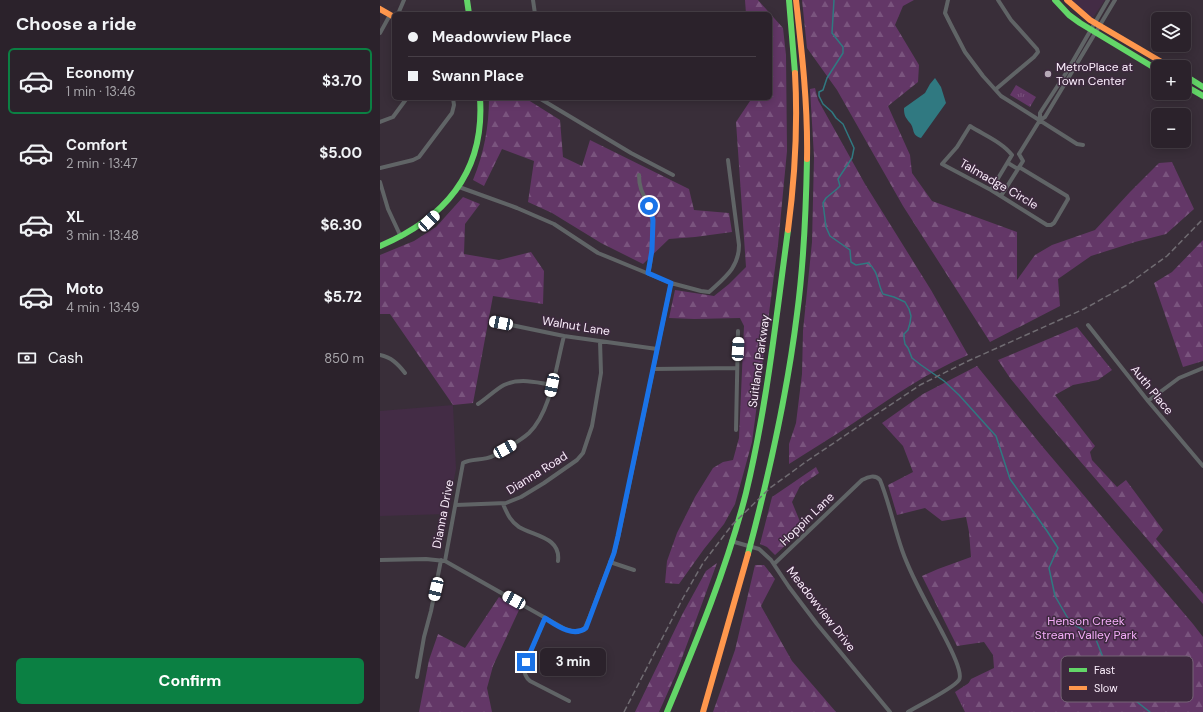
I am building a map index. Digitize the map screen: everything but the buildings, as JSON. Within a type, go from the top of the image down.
[{"type":"main road","points":[[467,0],[468,12]]},
{"type":"main road","name":"Suitland Parkway","points":[[667,712],[697,638],[731,541],[748,486],[759,432],[791,213],[795,156],[796,104],[794,46],[789,0]]},
{"type":"main road","points":[[703,712],[750,547],[774,451],[796,326],[804,252],[807,180],[807,129],[802,56],[796,0]]},
{"type":"main road","points":[[1055,0],[1069,15],[1091,31],[1151,66]]},
{"type":"main road","points":[[1067,0],[1084,16],[1158,60]]},
{"type":"main road","points":[[380,9],[392,16]]},
{"type":"main road","points":[[1191,79],[1203,87]]},
{"type":"main road","points":[[1191,89],[1203,96]]},
{"type":"main road","points":[[380,246],[401,237],[429,221],[445,206],[459,187],[473,158],[479,138],[481,115],[480,100]]},
{"type":"street","points":[[399,12],[404,0]]},
{"type":"street","points":[[533,0],[535,12]]},
{"type":"street","points":[[948,0],[945,13],[965,52],[983,76],[1001,96],[1077,144],[1082,145]]},
{"type":"street","points":[[996,89],[1038,52],[1011,20],[998,0]]},
{"type":"street","points":[[1097,24],[1108,0]]},
{"type":"street","points":[[1040,120],[1040,113],[1091,31],[1115,0]]},
{"type":"street","points":[[380,33],[392,16]]},
{"type":"street","points":[[1019,154],[1040,120],[1045,117],[1063,87],[1091,31]]},
{"type":"street","points":[[1058,85],[1063,87]]},
{"type":"street","points":[[380,122],[393,117],[406,100]]},
{"type":"street","points":[[380,168],[419,157],[452,113],[454,105],[453,100]]},
{"type":"street","points":[[542,100],[631,153],[673,175]]},
{"type":"street","name":"Talmadge Circle","points":[[1012,155],[1000,144],[970,126],[957,147],[942,164],[992,190],[1051,225],[1054,223],[1068,199],[1067,196],[1018,168]]},
{"type":"street","points":[[992,190],[1012,155],[1019,154]]},
{"type":"street","points":[[1001,196],[1022,161],[1019,154]]},
{"type":"street","points":[[459,187],[517,208],[554,224],[598,252],[671,283],[709,292],[734,267],[739,254],[728,160]]},
{"type":"street","points":[[1008,163],[1018,168]]},
{"type":"street","points":[[639,175],[642,194],[649,206],[653,220],[652,250],[648,273]]},
{"type":"street","points":[[380,182],[388,209],[401,237]]},
{"type":"street","points":[[380,560],[443,560],[570,631],[575,632],[584,630],[610,562],[625,505],[671,283]]},
{"type":"street","name":"Walnut Lane","points":[[492,321],[564,336],[657,349]]},
{"type":"street","name":"Auth Place","points":[[1088,325],[1203,466]]},
{"type":"street","points":[[736,430],[738,331]]},
{"type":"street","points":[[478,404],[509,383],[527,382],[552,385],[564,336]]},
{"type":"street","name":"Dianna Road","points":[[456,505],[503,504],[521,497],[577,460],[583,453],[592,426],[601,374],[600,341]]},
{"type":"street","points":[[380,355],[388,357],[405,373]]},
{"type":"street","points":[[653,370],[737,368]]},
{"type":"street","points":[[1148,400],[1180,378],[1203,368]]},
{"type":"street","name":"Dianna Drive","points":[[417,677],[424,637],[456,505],[464,462],[488,458],[514,444],[530,432],[542,416],[552,385]]},
{"type":"street","name":"Hoppin Lane","points":[[774,564],[854,487],[866,478],[876,476],[880,480],[912,577],[948,644],[959,669],[960,675],[959,680],[952,686],[908,712]]},
{"type":"street","points":[[503,504],[510,519],[519,527],[549,541],[555,546],[559,553],[558,561]]},
{"type":"street","name":"Meadowview Drive","points":[[731,541],[762,551],[774,564],[817,624],[890,712]]},
{"type":"street","points":[[610,562],[634,570]]},
{"type":"street","points":[[545,618],[524,667],[524,674],[530,681],[569,701]]},
{"type":"shaded area","points":[[1070,0],[1105,0],[1092,19]]},
{"type":"shaded area","points":[[453,405],[456,469],[447,514],[380,516],[380,411]]},
{"type":"green space","points":[[745,0],[758,0],[769,12],[746,12]]},
{"type":"green space","points":[[802,0],[914,0],[903,6],[895,25],[919,65],[918,82],[888,106],[910,155],[912,173],[932,201],[1017,232],[1017,280],[1035,255],[1052,245],[1095,230],[1159,163],[1172,162],[1194,209],[1166,234],[1091,256],[1058,279],[1060,306],[990,342],[903,206],[837,90],[807,48]]},
{"type":"green space","points":[[772,16],[783,28],[786,55],[787,151],[778,245],[752,442],[735,504],[724,524],[679,584],[665,583],[667,561],[677,533],[695,497],[713,468],[723,462],[733,460],[739,438],[744,326],[740,318],[669,318],[675,290],[714,296],[746,267],[736,122],[750,101],[772,100]]},
{"type":"green space","points":[[1016,85],[1036,97],[1030,107],[1010,95]]},
{"type":"green space","points":[[815,88],[818,100],[865,184],[931,290],[968,355],[939,369],[910,386],[789,464],[789,444],[796,423],[802,374],[803,331],[812,242],[814,157],[810,89]]},
{"type":"green space","points":[[489,100],[528,100],[560,120],[563,157],[582,166],[590,140],[689,189],[694,210],[729,213],[732,232],[669,239],[643,264],[601,243],[552,213],[528,202],[534,161],[502,149],[484,186],[473,180],[485,140]]},
{"type":"green space","points":[[463,197],[480,204],[465,224],[464,254],[499,260],[531,252],[544,271],[543,304],[493,296],[473,403],[453,405],[390,314],[380,314],[380,255],[414,241],[436,227]]},
{"type":"green space","points":[[1203,240],[1203,361],[1183,367],[1154,283],[1172,272]]},
{"type":"green space","points":[[1077,327],[1112,370],[1098,380],[1073,385],[1055,395],[1095,446],[1090,452],[1092,460],[1117,487],[1126,480],[1163,530],[1156,539],[1203,594],[1203,604],[1043,418],[1010,378],[998,360]]},
{"type":"green space","name":"Henson Creek Stream Valley Park","points":[[977,366],[1042,446],[1203,637],[1203,712],[972,712],[964,691],[971,679],[994,668],[993,655],[984,642],[957,646],[922,576],[971,557],[966,517],[942,521],[925,508],[897,515],[888,485],[913,472],[903,446],[882,423],[923,394]]},
{"type":"green space","points":[[816,467],[819,473],[800,486],[792,502],[803,529],[775,555],[767,547],[760,544],[772,497]]},
{"type":"green space","points":[[717,563],[676,674],[659,712],[635,712],[683,613],[706,571]]},
{"type":"green space","points":[[755,565],[764,565],[775,579],[761,606],[792,661],[836,712],[713,712],[735,650]]},
{"type":"green space","points":[[499,597],[519,610],[493,666],[487,688],[492,712],[419,712],[429,660],[438,634],[465,648]]},
{"type":"green space","points":[[975,679],[990,712],[965,712],[955,692]]},
{"type":"water","points":[[935,78],[941,87],[946,103],[921,138],[914,134],[911,125],[905,116],[904,108],[925,93]]},
{"type":"waterway","points":[[834,0],[832,33],[843,47],[843,53],[827,78],[823,90],[819,92],[819,96],[823,104],[843,124],[854,148],[852,158],[838,179],[840,186],[826,198],[823,203],[826,227],[830,236],[850,250],[851,262],[856,265],[868,263],[872,266],[883,294],[905,302],[911,316],[908,330],[904,334],[904,338],[905,344],[912,358],[944,381],[959,395],[996,436],[1010,479],[1058,548],[1049,568],[1055,596],[1070,622],[1095,637],[1102,656]]},
{"type":"waterway","points":[[1137,702],[1150,712]]},
{"type":"railway","points":[[624,712],[683,598],[703,563],[732,525],[770,488],[807,461],[920,385],[968,361],[1084,309],[1127,285],[1167,256],[1203,219]]},
{"type":"traffic: fast","points":[[467,0],[469,12]]},
{"type":"traffic: fast","points":[[789,0],[795,73]]},
{"type":"traffic: fast","points":[[1055,0],[1069,15],[1080,23],[1151,66]]},
{"type":"traffic: fast","points":[[1191,79],[1203,87]]},
{"type":"traffic: fast","points":[[1191,89],[1203,96]]},
{"type":"traffic: fast","points":[[380,246],[403,235],[424,221],[442,206],[457,189],[468,170],[476,148],[480,124],[480,100]]},
{"type":"traffic: fast","points":[[748,554],[777,435],[793,344],[803,256],[807,159]]},
{"type":"traffic: fast","points":[[667,712],[721,576],[746,493],[760,428],[788,230]]},
{"type":"traffic: slow","points":[[796,0],[806,99],[807,159]]},
{"type":"traffic: slow","points":[[1067,0],[1090,20],[1158,60]]},
{"type":"traffic: slow","points":[[380,9],[392,16]]},
{"type":"traffic: slow","points":[[788,230],[795,152],[795,73]]},
{"type":"traffic: slow","points":[[703,712],[748,554]]},
{"type":"place","name":"MetroPlace at Town Center","points":[[1048,74]]},
{"type":"route","points":[[526,662],[545,618],[570,631],[578,632],[586,628],[614,553],[671,283],[648,273],[652,250],[653,220],[652,212],[649,206]]}]
